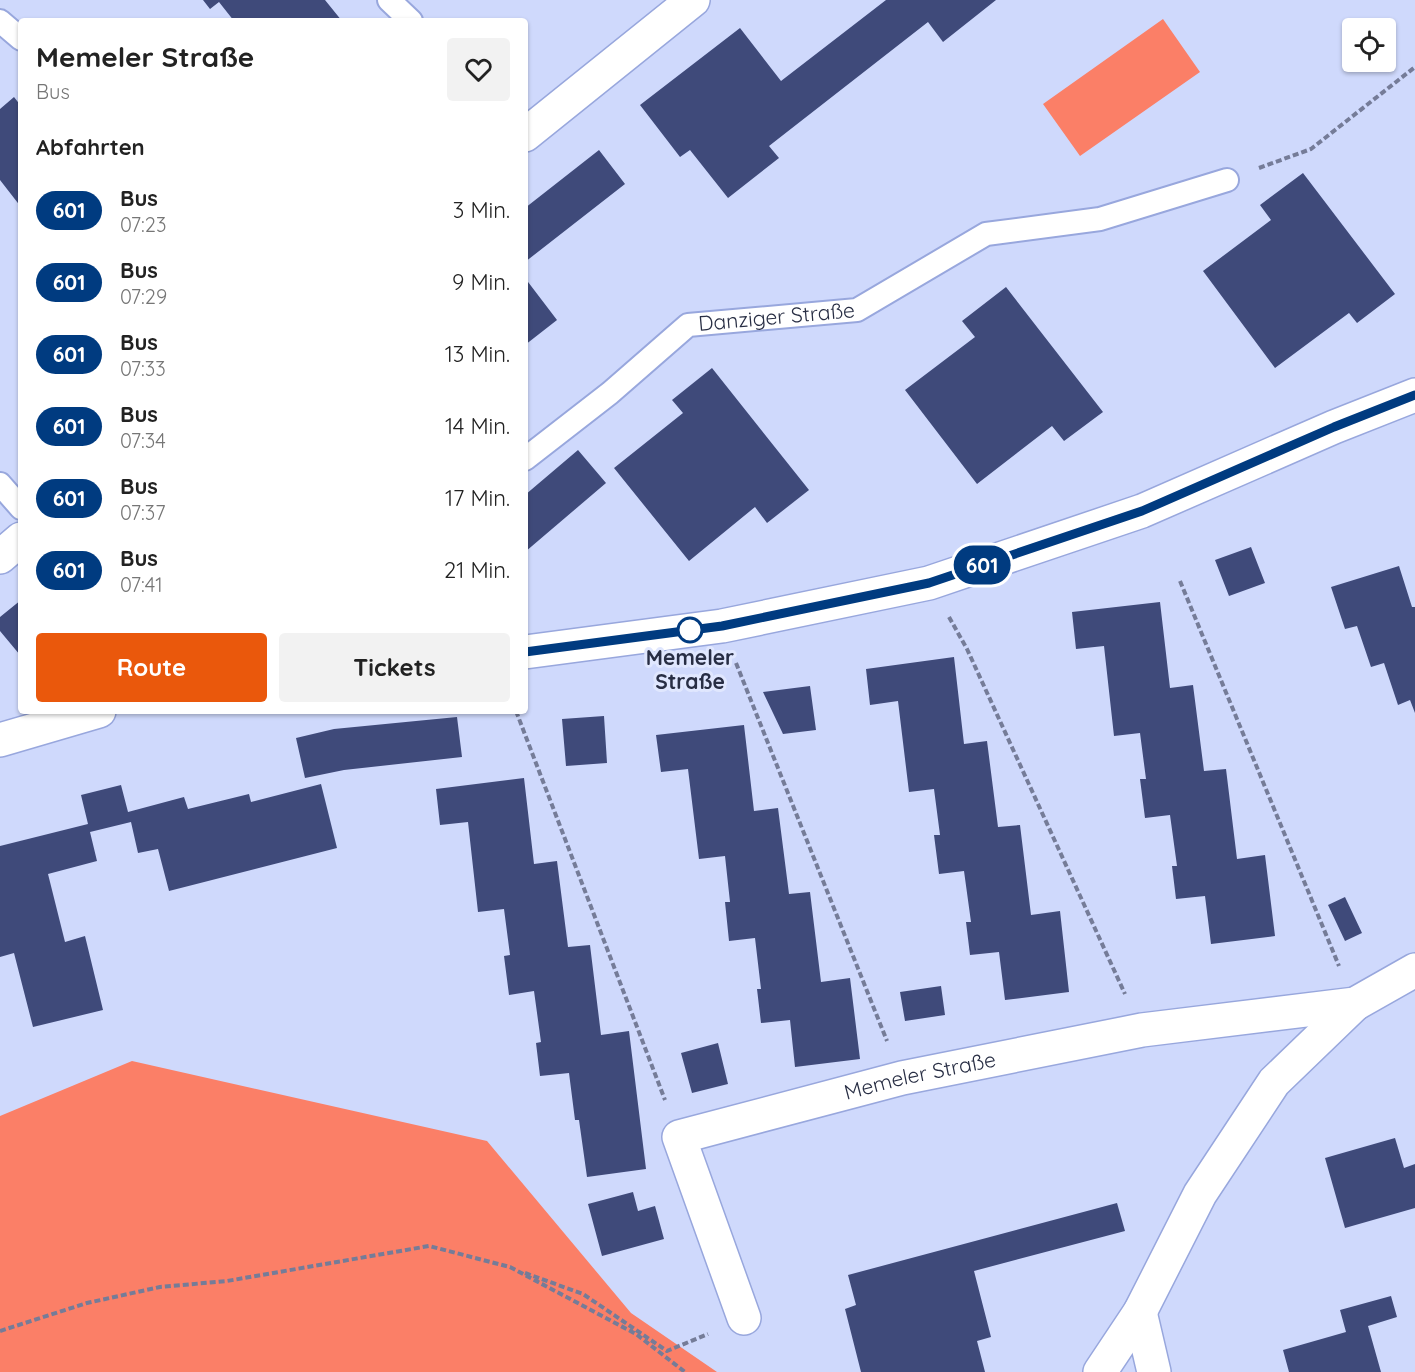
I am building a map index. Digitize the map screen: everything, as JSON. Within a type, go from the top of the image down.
[{"type":"street","points":[[528,130],[693,0]]},
{"type":"street","points":[[528,652],[722,626],[929,583],[1142,511],[1334,427],[1415,395]]},
{"type":"street","points":[[0,557],[18,542]]},
{"type":"street","points":[[0,740],[89,714]]},
{"type":"street","name":"Memeler Straße","points":[[1100,1372],[1140,1312],[1200,1194],[1274,1082],[1355,1004],[1415,970]]},
{"type":"street","name":"Memeler Straße","points":[[679,1137],[902,1078],[1142,1030],[1355,1004]]},
{"type":"street","points":[[679,1137],[744,1318]]},
{"type":"street","points":[[1140,1312],[1154,1372]]},
{"type":"lane","points":[[389,0],[408,18]]},
{"type":"lane","points":[[0,21],[18,36]]},
{"type":"lane","name":"Danziger Straße","points":[[528,457],[610,393],[688,326],[857,310],[986,234],[1100,219],[1227,180]]},
{"type":"lane","points":[[0,484],[18,505]]},
{"type":"path","points":[[1227,180],[1311,149],[1415,67]]},
{"type":"path","points":[[1180,581],[1355,1004]]},
{"type":"path","points":[[967,649],[1142,1030]]},
{"type":"path","points":[[744,684],[902,1078]]},
{"type":"path","points":[[517,714],[679,1137]]},
{"type":"path","points":[[0,1331],[87,1303],[160,1287],[227,1281],[429,1246],[510,1267],[583,1294],[667,1351],[744,1318]]},
{"type":"path","points":[[510,1267],[636,1334],[685,1372]]},
{"type":"shaded area","points":[[1163,19],[1200,72],[1080,156],[1043,104]]},
{"type":"shaded area","points":[[132,1061],[487,1141],[631,1313],[717,1372],[0,1372],[0,1116]]},
{"type":"building","points":[[203,0],[325,0],[340,18],[232,18],[219,2],[210,9]]},
{"type":"building","points":[[886,0],[996,0],[943,42],[928,22],[769,146],[779,158],[728,198],[690,150],[680,157],[640,105],[740,28],[781,81]]},
{"type":"building","points":[[14,97],[18,102],[18,203],[0,180],[0,109]]},
{"type":"building","points":[[599,150],[625,184],[528,260],[528,206]]},
{"type":"building","points":[[1303,173],[1395,294],[1357,323],[1349,313],[1275,368],[1203,271],[1271,220],[1260,205]]},
{"type":"building","points":[[528,282],[557,320],[528,343]]},
{"type":"building","points":[[1006,287],[1103,412],[1064,441],[1052,426],[977,484],[905,390],[975,337],[962,321]]},
{"type":"building","points":[[712,368],[809,490],[767,523],[755,507],[689,561],[614,468],[683,413],[672,400]]},
{"type":"building","points":[[578,450],[606,483],[528,549],[528,492]]},
{"type":"building","points":[[1251,547],[1265,583],[1229,596],[1215,560]]},
{"type":"building","points":[[1399,566],[1412,607],[1415,607],[1415,713],[1410,700],[1398,705],[1384,663],[1371,667],[1357,626],[1345,629],[1331,587]]},
{"type":"building","points":[[18,602],[18,653],[0,631],[0,617]]},
{"type":"building","points":[[1160,602],[1170,688],[1193,685],[1204,771],[1226,769],[1237,859],[1265,855],[1275,936],[1211,944],[1205,896],[1176,899],[1172,866],[1177,866],[1170,815],[1145,818],[1140,779],[1146,779],[1140,733],[1114,736],[1104,646],[1076,649],[1072,612]]},
{"type":"building","points":[[954,657],[964,744],[987,741],[998,827],[1020,825],[1031,915],[1060,911],[1069,992],[1005,1000],[999,952],[970,955],[966,922],[971,922],[964,871],[939,874],[934,835],[940,835],[934,789],[909,792],[898,701],[870,705],[866,669]]},
{"type":"building","points":[[810,686],[816,730],[783,734],[763,692]]},
{"type":"building","points":[[604,716],[607,763],[566,766],[562,719]]},
{"type":"building","points":[[457,717],[462,757],[344,770],[305,778],[296,738],[334,729]]},
{"type":"building","points":[[744,725],[754,811],[778,808],[789,894],[810,892],[821,982],[850,978],[860,1059],[795,1067],[790,1020],[761,1023],[757,989],[761,989],[755,938],[729,941],[725,902],[730,902],[725,856],[699,859],[688,769],[661,772],[656,735]]},
{"type":"building","points":[[524,778],[534,864],[557,861],[568,947],[590,945],[601,1035],[629,1031],[646,1169],[587,1177],[579,1120],[575,1120],[569,1073],[540,1076],[536,1043],[541,1042],[534,991],[509,995],[504,956],[510,955],[504,909],[478,912],[468,822],[440,825],[436,789]]},
{"type":"building","points":[[321,784],[337,848],[169,891],[158,849],[138,853],[131,822],[90,832],[97,861],[48,874],[65,942],[85,936],[103,1010],[33,1027],[14,953],[0,957],[0,846],[88,824],[81,795],[121,785],[128,812],[184,797],[188,809],[249,794],[251,802]]},
{"type":"building","points":[[1345,897],[1362,933],[1345,941],[1328,905]]},
{"type":"building","points":[[941,986],[945,1015],[905,1021],[900,992]]},
{"type":"building","points":[[718,1043],[728,1084],[692,1093],[681,1053]]},
{"type":"building","points":[[1395,1138],[1404,1168],[1415,1164],[1415,1208],[1345,1228],[1325,1158]]},
{"type":"building","points":[[633,1192],[638,1211],[655,1206],[664,1239],[602,1256],[588,1204]]},
{"type":"building","points":[[1117,1203],[1125,1231],[974,1271],[991,1337],[977,1341],[985,1372],[861,1372],[845,1309],[856,1305],[848,1275]]},
{"type":"building","points":[[1391,1296],[1397,1317],[1368,1326],[1381,1372],[1289,1372],[1283,1350],[1346,1332],[1340,1310]]},
{"type":"bus line","name":"601","points":[[528,652],[722,626],[929,583],[1142,511],[1334,427],[1415,395]]},
{"type":"place","name":"Memeler Straße","points":[[690,630]]}]
